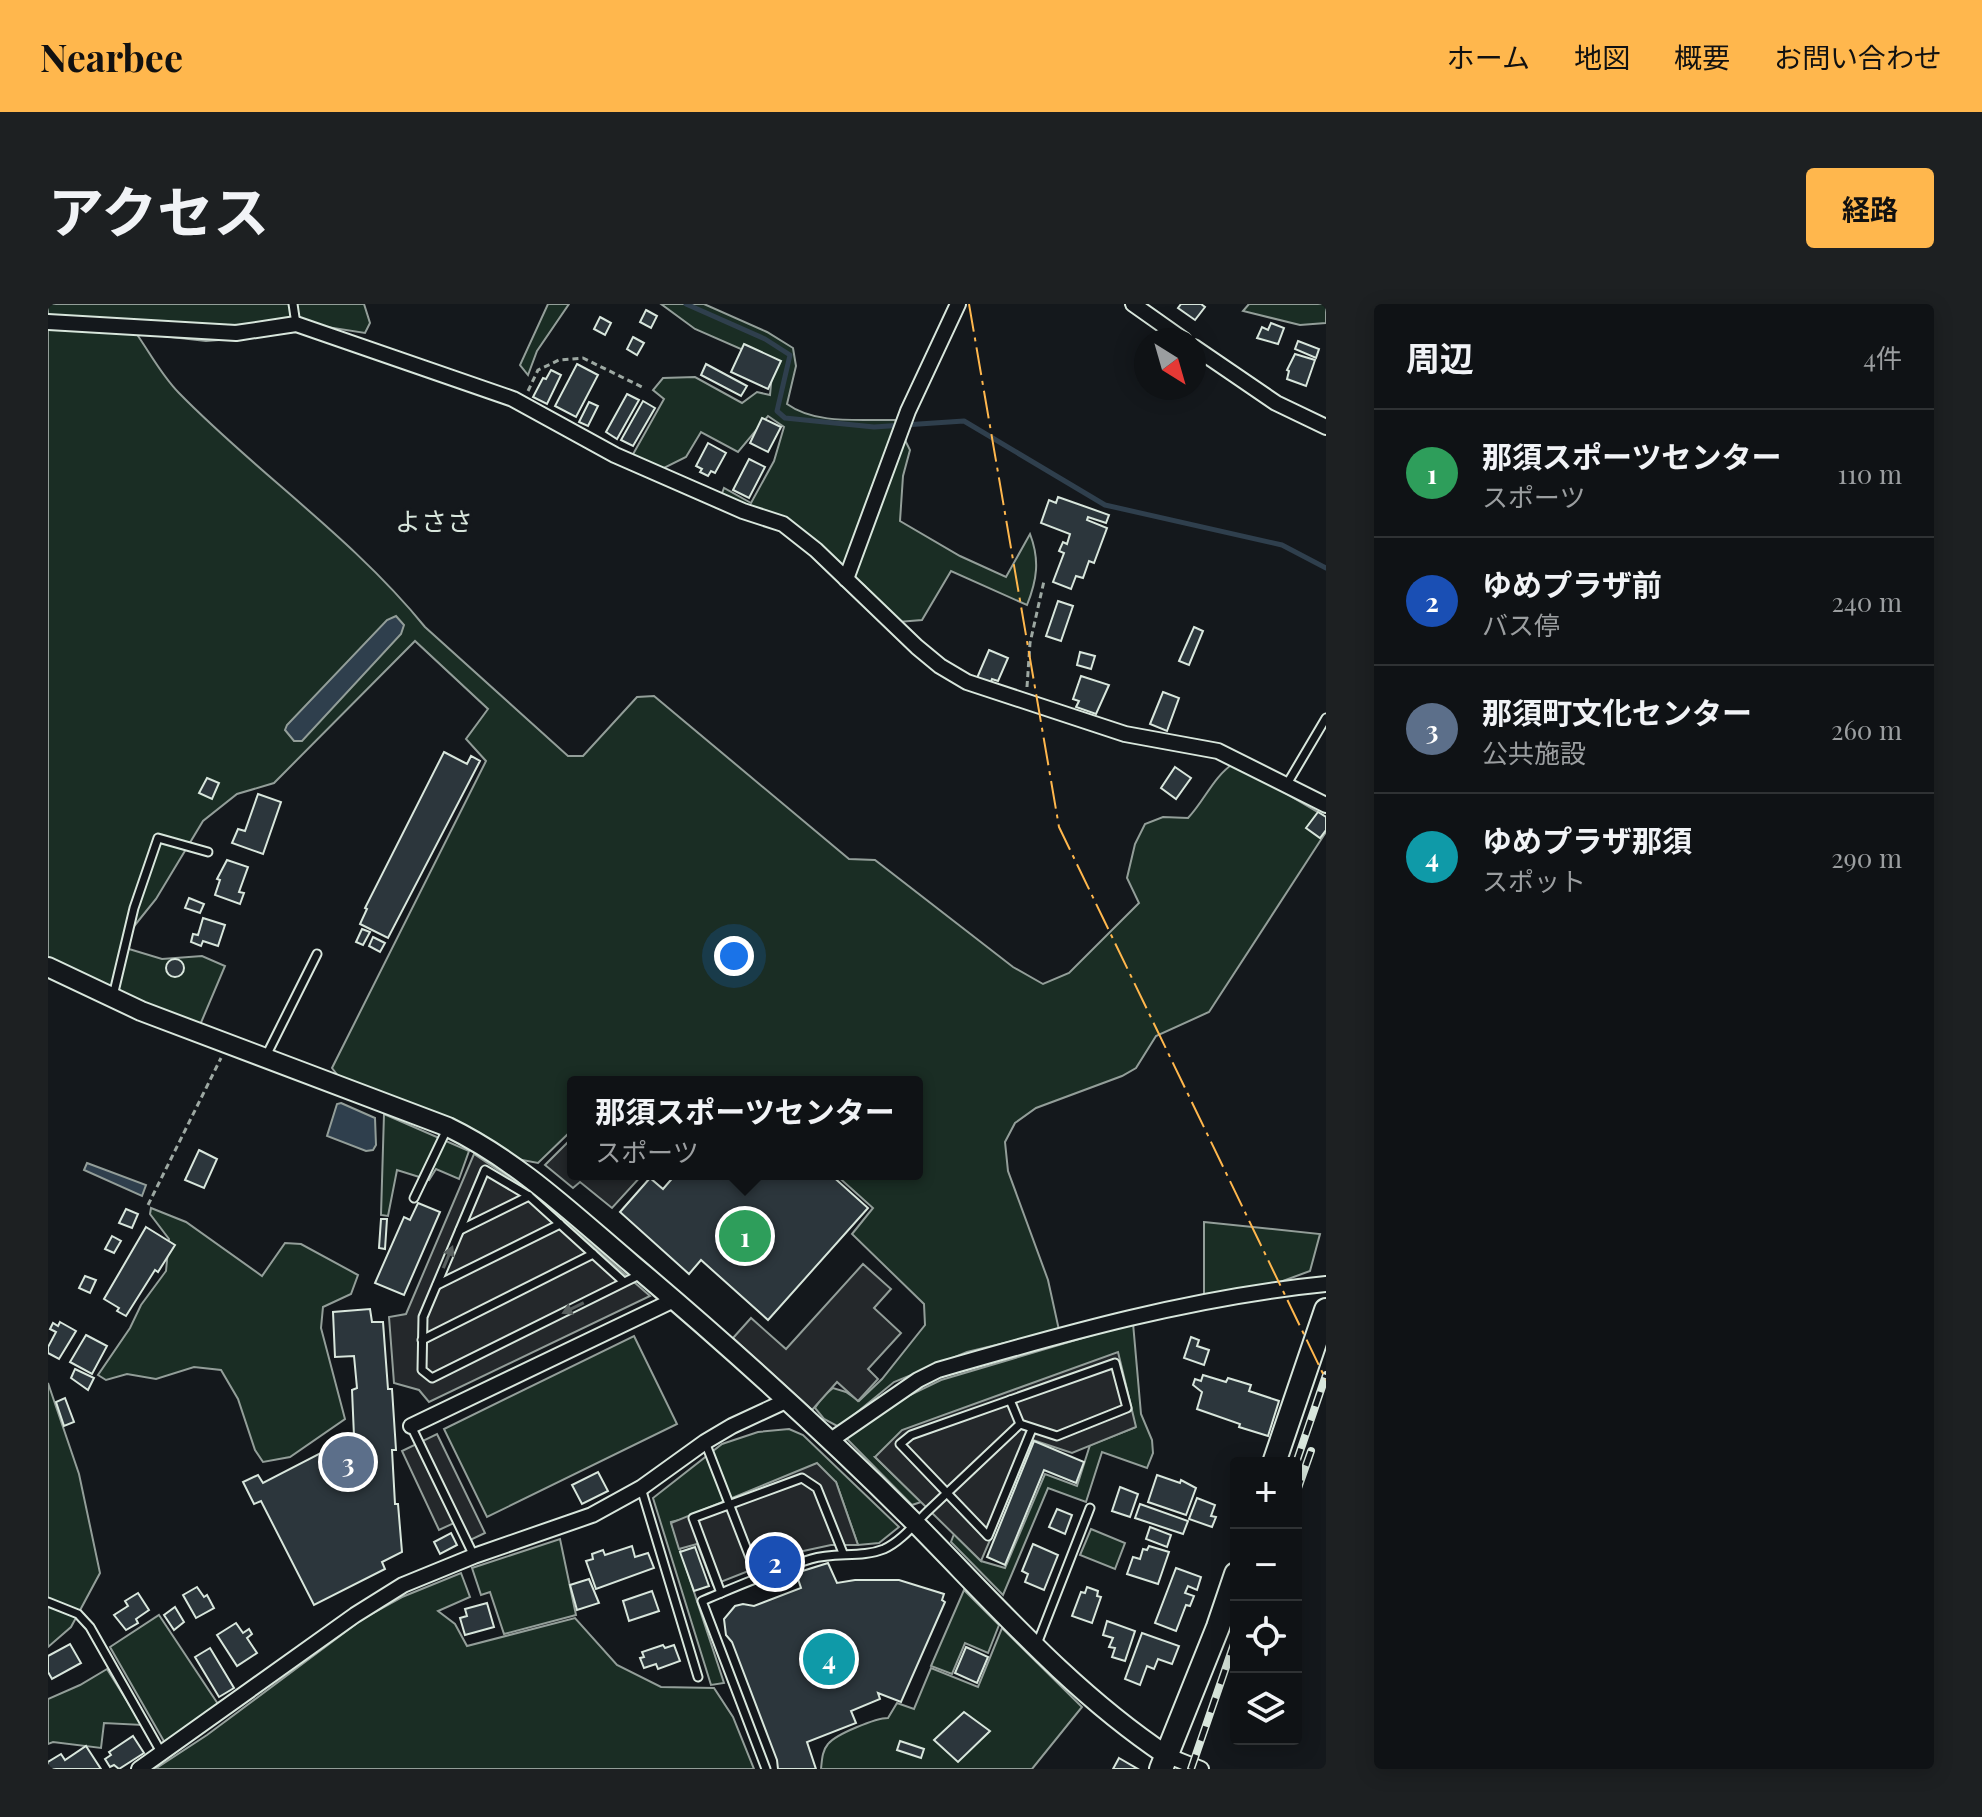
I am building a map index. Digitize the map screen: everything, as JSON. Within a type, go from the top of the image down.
[{"type":"main road","points":[[1276,1457],[1326,1310]]},
{"type":"main road","points":[[1164,1762],[1230,1592]]},
{"type":"street","points":[[846,579],[908,411],[958,304]]},
{"type":"street","points":[[1133,304],[1167,328]]},
{"type":"street","points":[[48,322],[236,333],[296,324],[522,403],[615,455],[743,511],[783,524],[816,550],[940,666],[967,682],[1125,734],[1218,751],[1326,805]]},
{"type":"street","points":[[1206,355],[1276,403],[1326,427]]},
{"type":"street","points":[[48,967],[112,997],[448,1127],[482,1144],[522,1172],[643,1273],[788,1400],[1036,1646],[1164,1762],[1201,1769]]},
{"type":"street","points":[[831,1440],[918,1380],[938,1370],[1077,1330],[1168,1309],[1326,1284]]},
{"type":"street","points":[[411,1426],[674,1300]]},
{"type":"street","points":[[139,1769],[355,1615],[403,1585],[474,1556],[592,1515],[641,1488],[705,1442],[788,1400]]},
{"type":"lane","points":[[293,304],[296,324]]},
{"type":"lane","points":[[1287,784],[1326,718]]},
{"type":"lane","points":[[112,997],[134,908],[158,838],[208,852]]},
{"type":"lane","points":[[265,1058],[317,954]]},
{"type":"lane","points":[[414,1198],[448,1127]]},
{"type":"lane","points":[[624,1282],[529,1196],[485,1170],[423,1317],[422,1370],[432,1378],[643,1273]]},
{"type":"lane","points":[[460,1230],[529,1196]]},
{"type":"lane","points":[[436,1285],[560,1224]]},
{"type":"lane","points":[[422,1340],[593,1254]]},
{"type":"lane","points":[[1010,1400],[1020,1424],[1057,1436],[1127,1408],[1115,1363],[1010,1400],[911,1435],[900,1444],[988,1536],[1032,1429]]},
{"type":"lane","points":[[766,1769],[702,1601],[811,1559],[881,1550],[894,1543],[1020,1424]]},
{"type":"lane","points":[[411,1426],[474,1556]]},
{"type":"lane","points":[[705,1442],[758,1578]]},
{"type":"lane","points":[[721,1593],[693,1518],[802,1478],[817,1488],[843,1553]]},
{"type":"lane","points":[[641,1488],[698,1677]]},
{"type":"lane","points":[[1036,1646],[1090,1508]]},
{"type":"lane","points":[[48,1602],[78,1614],[90,1627],[162,1754]]},
{"type":"path","points":[[522,403],[538,370],[559,360],[583,358],[642,387]]},
{"type":"path","points":[[1028,703],[1026,673],[1044,581]]},
{"type":"path","points":[[148,1205],[228,1044]]},
{"type":"green space","points":[[48,304],[364,304],[370,323],[365,333],[327,327],[206,341],[136,333],[179,393],[209,423],[336,535],[425,627],[568,756],[583,756],[637,697],[654,696],[849,859],[875,860],[1013,967],[1043,984],[1069,973],[1139,903],[1127,878],[1135,844],[1145,824],[1163,817],[1188,818],[1220,775],[1234,763],[1326,817],[1326,832],[1209,1012],[1156,1036],[1136,1068],[1122,1076],[1036,1108],[1015,1123],[1005,1142],[1008,1171],[1048,1280],[1059,1330],[967,1352],[894,1382],[839,1427],[824,1419],[815,1408],[822,1397],[833,1388],[859,1401],[882,1379],[925,1325],[924,1304],[852,1234],[873,1208],[842,1180],[923,1180],[923,1076],[567,1076],[567,1135],[538,1163],[517,1159],[339,1077],[332,1068],[486,761],[466,739],[488,709],[415,641],[274,783],[237,794],[203,821],[156,899],[131,930],[129,949],[162,959],[202,956],[225,966],[200,1025],[133,998],[48,957]]},
{"type":"green space","points":[[548,304],[569,304],[537,351],[528,375],[520,365]]},
{"type":"green space","points":[[661,304],[704,304],[767,332],[793,348],[796,366],[787,404],[799,411],[839,420],[895,420],[910,450],[903,476],[900,521],[960,556],[1006,577],[1030,534],[1036,570],[1027,605],[951,571],[922,620],[898,622],[864,585],[799,529],[721,496],[724,488],[751,503],[774,461],[784,427],[768,416],[738,452],[701,432],[686,457],[660,470],[632,456],[664,399],[653,390],[663,378],[695,377],[742,403],[757,392],[770,395],[773,363],[695,329]]},
{"type":"green space","points":[[1249,304],[1326,304],[1326,323],[1300,325],[1243,311]]},
{"type":"green space","points":[[384,1114],[469,1151],[459,1179],[436,1169],[429,1180],[397,1170],[388,1216],[381,1215]]},
{"type":"green space","points":[[151,1208],[186,1222],[262,1276],[285,1243],[301,1244],[358,1275],[351,1294],[323,1307],[321,1328],[345,1419],[290,1457],[263,1462],[255,1450],[238,1399],[221,1370],[194,1367],[156,1379],[127,1374],[106,1380],[98,1375],[166,1271],[169,1239],[150,1214]]},
{"type":"green space","points":[[1204,1222],[1320,1234],[1310,1271],[1272,1285],[1204,1295]]},
{"type":"green space","points":[[1133,1323],[1141,1414],[1152,1440],[1153,1453],[1147,1468],[1102,1452],[1086,1502],[1048,1488],[1003,1595],[951,1542],[954,1534],[981,1561],[1005,1568],[1045,1474],[1077,1486],[1090,1445],[1136,1427],[875,1457],[921,1502],[912,1505],[845,1437],[910,1395],[941,1380]]},
{"type":"green space","points":[[634,1336],[677,1424],[487,1517],[444,1429]]},
{"type":"green space","points":[[48,1383],[79,1474],[100,1573],[71,1627],[48,1647]]},
{"type":"green space","points":[[789,1429],[803,1435],[899,1527],[879,1543],[858,1545],[836,1482],[671,1522],[724,1683],[711,1685],[653,1498],[722,1444],[758,1432]]},
{"type":"green space","points":[[1091,1529],[1125,1543],[1115,1569],[1080,1555]]},
{"type":"green space","points":[[560,1539],[576,1615],[504,1634],[490,1592],[481,1595],[472,1568]]},
{"type":"green space","points":[[461,1573],[470,1597],[438,1611],[455,1624],[467,1646],[575,1618],[617,1665],[661,1687],[714,1688],[733,1717],[754,1769],[155,1769],[207,1735],[364,1618],[402,1597]]},
{"type":"green space","points":[[964,1590],[999,1625],[988,1653],[965,1643],[952,1674],[931,1666]]},
{"type":"green space","points":[[159,1615],[218,1704],[165,1743],[110,1647]]},
{"type":"green space","points":[[1002,1628],[1082,1707],[1032,1769],[821,1769],[825,1750],[832,1740],[856,1727],[888,1718],[897,1703],[914,1709],[931,1668],[978,1687]]},
{"type":"green space","points":[[107,1669],[142,1725],[104,1723],[101,1748],[48,1744],[48,1699]]},
{"type":"shaded area","points":[[567,1143],[567,1180],[638,1180],[612,1208],[580,1182],[573,1188],[545,1165]]},
{"type":"shaded area","points":[[474,1154],[531,1192],[650,1296],[429,1402],[419,1390],[394,1383],[389,1317],[406,1314]]},
{"type":"shaded area","points":[[863,1264],[891,1289],[874,1308],[901,1333],[868,1369],[878,1379],[858,1401],[837,1382],[812,1410],[733,1338],[751,1318],[786,1349]]},
{"type":"shaded area","points":[[1118,1352],[1136,1427],[1072,1453],[1033,1440],[981,1561],[875,1457],[902,1430]]},
{"type":"shaded area","points":[[437,1434],[485,1533],[464,1543],[454,1523],[439,1530],[402,1451]]},
{"type":"shaded area","points":[[817,1463],[836,1482],[858,1545],[831,1545],[794,1553],[713,1585],[697,1544],[679,1549],[671,1523]]},
{"type":"water","points":[[396,616],[404,625],[401,634],[302,741],[294,741],[285,730],[287,725],[387,620]]},
{"type":"water","points":[[337,1104],[375,1118],[376,1145],[373,1150],[366,1151],[327,1136]]},
{"type":"water","points":[[87,1163],[146,1185],[142,1196],[84,1170]]},
{"type":"building","points":[[1181,304],[1201,304],[1205,307],[1195,320],[1178,308]]},
{"type":"building","points":[[646,310],[657,316],[651,328],[640,322]]},
{"type":"building","points":[[600,317],[611,323],[605,335],[594,329]]},
{"type":"building","points":[[1271,323],[1284,328],[1278,344],[1257,338],[1262,327],[1268,330]]},
{"type":"building","points":[[633,337],[644,343],[637,355],[627,349]]},
{"type":"building","points":[[1298,341],[1319,349],[1316,358],[1295,349]]},
{"type":"building","points":[[744,344],[781,361],[768,389],[731,372]]},
{"type":"building","points":[[1295,354],[1315,360],[1306,386],[1287,379],[1287,370]]},
{"type":"building","points":[[577,364],[598,375],[576,417],[555,406]]},
{"type":"building","points":[[706,364],[747,386],[741,396],[701,375]]},
{"type":"building","points":[[551,370],[561,375],[547,404],[533,397]]},
{"type":"building","points":[[627,394],[639,400],[617,439],[606,432]]},
{"type":"building","points":[[643,401],[655,408],[633,446],[621,440]]},
{"type":"building","points":[[589,402],[598,406],[588,426],[579,422]]},
{"type":"building","points":[[762,418],[781,427],[768,452],[750,443]]},
{"type":"building","points":[[708,443],[726,453],[715,473],[711,471],[708,476],[696,466]]},
{"type":"building","points":[[749,459],[765,467],[749,498],[733,490]]},
{"type":"building","points":[[1058,497],[1109,515],[1106,523],[1088,517],[1087,520],[1107,528],[1094,563],[1089,561],[1083,578],[1076,576],[1071,589],[1053,582],[1064,553],[1059,551],[1063,542],[1067,544],[1070,534],[1041,523],[1049,500],[1056,503]]},
{"type":"building","points":[[1058,601],[1073,606],[1061,641],[1046,636]]},
{"type":"building","points":[[1194,627],[1203,631],[1189,665],[1179,661]]},
{"type":"building","points":[[989,650],[1008,658],[998,681],[992,679],[990,684],[977,678]]},
{"type":"building","points":[[1080,652],[1095,656],[1091,669],[1077,665]]},
{"type":"building","points":[[1081,676],[1109,685],[1096,714],[1076,707],[1079,701],[1073,699]]},
{"type":"building","points":[[1163,692],[1179,698],[1167,731],[1150,724]]},
{"type":"building","points":[[444,752],[467,764],[471,756],[480,761],[388,938],[360,924],[365,908]]},
{"type":"building","points":[[1175,767],[1191,778],[1176,799],[1161,788]]},
{"type":"building","points":[[207,778],[219,783],[212,799],[199,793]]},
{"type":"building","points":[[258,794],[281,802],[263,854],[232,843],[238,829],[245,831]]},
{"type":"building","points":[[1318,812],[1326,817],[1326,830],[1320,838],[1306,828]]},
{"type":"building","points":[[227,860],[248,867],[239,892],[244,893],[240,904],[215,895],[220,880],[217,879]]},
{"type":"building","points":[[189,898],[204,904],[200,913],[185,908]]},
{"type":"building","points":[[203,918],[225,925],[218,946],[203,941],[201,946],[191,942],[193,934],[198,935]]},
{"type":"building","points":[[362,929],[370,932],[363,945],[356,942]]},
{"type":"building","points":[[373,937],[385,943],[380,952],[369,946]]},
{"type":"building","points":[[175,959],[184,968],[175,977],[166,968]]},
{"type":"building","points":[[199,1150],[217,1159],[204,1188],[185,1180]]},
{"type":"building","points":[[648,1180],[663,1189],[671,1180],[837,1180],[868,1208],[768,1320],[701,1260],[689,1274],[620,1212]]},
{"type":"building","points":[[418,1203],[440,1212],[404,1295],[375,1283],[404,1217],[410,1220]]},
{"type":"building","points":[[126,1209],[138,1214],[132,1228],[119,1223]]},
{"type":"building","points":[[381,1219],[387,1219],[385,1249],[379,1248]]},
{"type":"building","points":[[146,1227],[175,1245],[126,1316],[104,1299]]},
{"type":"building","points":[[112,1236],[121,1241],[114,1253],[105,1249]]},
{"type":"building","points":[[85,1276],[96,1280],[90,1293],[79,1288]]},
{"type":"building","points":[[370,1309],[372,1322],[383,1322],[388,1389],[392,1389],[396,1450],[392,1450],[395,1504],[398,1504],[402,1552],[382,1562],[385,1569],[314,1605],[261,1501],[254,1504],[243,1482],[258,1475],[263,1483],[354,1436],[352,1390],[357,1388],[354,1356],[335,1357],[333,1312]]},
{"type":"building","points":[[60,1322],[76,1331],[59,1359],[48,1353],[48,1347],[56,1332],[50,1329],[53,1323],[58,1326]]},
{"type":"building","points":[[86,1335],[107,1346],[92,1374],[70,1362]]},
{"type":"building","points":[[1191,1337],[1199,1340],[1197,1346],[1209,1350],[1204,1365],[1184,1358]]},
{"type":"building","points":[[75,1369],[94,1378],[88,1390],[71,1378]]},
{"type":"building","points":[[1203,1375],[1251,1385],[1249,1391],[1279,1401],[1268,1436],[1197,1409],[1202,1392],[1193,1385],[1195,1379],[1201,1381]]},
{"type":"building","points":[[65,1398],[74,1422],[64,1426],[56,1402]]},
{"type":"building","points":[[1034,1441],[1084,1462],[1076,1483],[1044,1470],[1005,1565],[987,1557]]},
{"type":"building","points":[[598,1472],[608,1491],[582,1504],[572,1485]]},
{"type":"building","points":[[1157,1475],[1180,1483],[1181,1480],[1196,1488],[1186,1515],[1148,1502]]},
{"type":"building","points":[[1120,1487],[1138,1494],[1130,1517],[1112,1511]]},
{"type":"building","points":[[1197,1498],[1215,1505],[1211,1516],[1216,1517],[1212,1527],[1189,1519]]},
{"type":"building","points":[[1140,1504],[1188,1521],[1183,1534],[1135,1518]]},
{"type":"building","points":[[1057,1509],[1072,1515],[1065,1534],[1049,1527]]},
{"type":"building","points":[[1150,1527],[1171,1535],[1167,1547],[1146,1539]]},
{"type":"building","points":[[451,1533],[457,1545],[440,1554],[434,1542]]},
{"type":"building","points":[[1033,1544],[1058,1555],[1044,1590],[1025,1582],[1028,1574],[1022,1571]]},
{"type":"building","points":[[632,1546],[635,1557],[648,1553],[654,1568],[596,1589],[586,1561],[593,1559],[592,1554],[603,1550],[605,1555]]},
{"type":"building","points":[[1149,1546],[1169,1552],[1158,1584],[1127,1574],[1133,1557],[1140,1559],[1143,1549],[1147,1550]]},
{"type":"building","points":[[695,1547],[709,1586],[694,1591],[680,1552]]},
{"type":"building","points":[[828,1563],[837,1583],[899,1580],[944,1594],[942,1600],[945,1602],[901,1702],[878,1693],[880,1699],[851,1711],[856,1723],[807,1742],[816,1769],[778,1769],[732,1642],[726,1635],[724,1619],[735,1606],[754,1606],[801,1588],[796,1573]]},
{"type":"building","points":[[1176,1568],[1201,1577],[1197,1590],[1188,1586],[1185,1593],[1194,1596],[1190,1606],[1186,1605],[1176,1631],[1155,1623]]},
{"type":"building","points":[[589,1579],[599,1603],[577,1610],[570,1585]]},
{"type":"building","points":[[197,1587],[204,1597],[207,1595],[214,1608],[196,1618],[183,1595]]},
{"type":"building","points":[[1087,1587],[1098,1591],[1097,1596],[1101,1597],[1092,1623],[1072,1616],[1081,1592],[1085,1593]]},
{"type":"building","points":[[652,1591],[659,1611],[629,1621],[623,1601]]},
{"type":"building","points":[[138,1593],[149,1610],[136,1619],[138,1623],[126,1630],[114,1615],[128,1606],[125,1601]]},
{"type":"building","points":[[487,1603],[494,1627],[465,1635],[460,1618],[467,1616],[465,1609]]},
{"type":"building","points":[[175,1607],[184,1622],[174,1630],[164,1615]]},
{"type":"building","points":[[1107,1621],[1135,1631],[1125,1661],[1112,1657],[1115,1648],[1109,1647],[1113,1638],[1103,1635]]},
{"type":"building","points":[[236,1623],[243,1633],[249,1629],[252,1634],[247,1638],[257,1653],[237,1666],[217,1635]]},
{"type":"building","points":[[1142,1633],[1179,1646],[1172,1664],[1158,1659],[1154,1669],[1147,1666],[1140,1685],[1125,1679]]},
{"type":"building","points":[[70,1644],[81,1663],[52,1679],[48,1672],[48,1656]]},
{"type":"building","points":[[663,1645],[665,1648],[674,1645],[680,1661],[658,1669],[656,1664],[644,1668],[640,1658],[644,1657],[642,1652]]},
{"type":"building","points":[[966,1647],[988,1657],[977,1683],[955,1673]]},
{"type":"building","points":[[210,1648],[234,1688],[219,1697],[195,1657]]},
{"type":"building","points":[[964,1712],[990,1731],[958,1762],[934,1740]]},
{"type":"building","points":[[133,1736],[144,1753],[119,1769],[114,1765],[110,1767],[105,1759],[111,1755],[109,1752]]},
{"type":"building","points":[[900,1741],[924,1749],[921,1758],[897,1750]]},
{"type":"building","points":[[86,1746],[101,1769],[48,1769],[48,1762],[61,1754],[65,1760]]},
{"type":"building","points":[[1119,1758],[1138,1769],[1113,1769]]},
{"type":"waterway","points":[[686,304],[765,339],[790,355],[777,411],[785,418],[874,427],[964,421],[1105,505],[1282,545],[1326,568]]},
{"type":"railway","points":[[1298,1457],[1326,1375]]},
{"type":"railway","points":[[1302,1477],[1311,1451]]},
{"type":"railway","points":[[1191,1769],[1230,1655]]},
{"type":"power","points":[[969,304],[1059,827],[1326,1380]]},
{"type":"place","name":"那須スポーツセンター","points":[[745,1236]]},
{"type":"place","name":"那須町文化センター","points":[[348,1462]]},
{"type":"place","name":"ゆめプラザ前","points":[[775,1562]]},
{"type":"place","name":"ゆめプラザ那須","points":[[829,1659]]},
{"type":"district","name":"よささ","points":[[434,522]]}]
